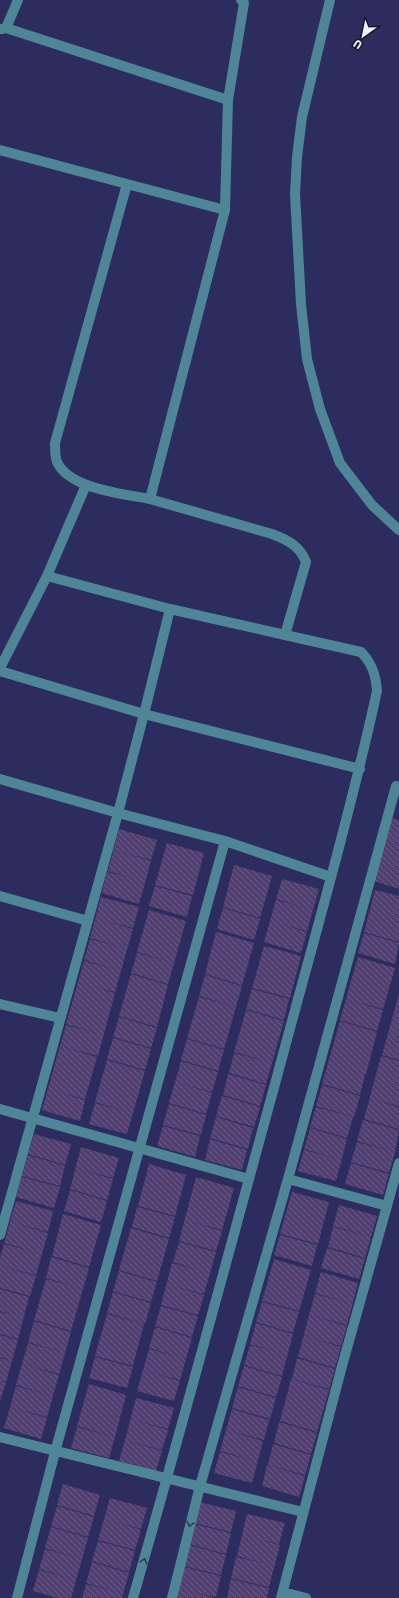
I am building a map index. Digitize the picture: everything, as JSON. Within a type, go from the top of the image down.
[{"type":"street","points":[[18,0],[3,28],[228,100]]},
{"type":"street","points":[[150,499],[225,210],[228,100],[244,3],[241,0]]},
{"type":"street","points":[[330,0],[302,117],[297,157],[295,194],[301,304],[307,359],[320,410],[340,463],[372,505],[399,530]]},
{"type":"street","points":[[0,150],[225,210]]},
{"type":"street","points":[[127,184],[55,443],[57,462],[67,475],[86,485],[150,499],[272,534],[286,539],[297,546],[306,562],[285,635]]},
{"type":"street","points":[[86,485],[47,576],[0,670],[144,714],[360,769]]},
{"type":"street","points":[[47,576],[170,609],[361,652],[369,660],[376,680],[377,691],[360,769],[331,877],[167,1480],[133,1598]]},
{"type":"street","points":[[0,1235],[2,1216],[32,1118],[118,813],[170,609]]},
{"type":"street","points":[[0,779],[118,813],[225,841],[331,877]]},
{"type":"street","points":[[172,1598],[200,1486],[288,1179],[396,786],[399,787]]},
{"type":"street","points":[[17,1598],[55,1452],[225,841]]},
{"type":"street","points":[[0,896],[88,921]]},
{"type":"street","points":[[0,1004],[60,1018]]},
{"type":"street","points":[[0,1109],[249,1179]]},
{"type":"street","points":[[306,1598],[282,1595],[303,1512],[399,1163]]},
{"type":"street","points":[[288,1179],[387,1206]]},
{"type":"street","points":[[0,1437],[167,1480],[200,1486],[303,1512]]},
{"type":"building","points":[[391,818],[399,820],[399,889],[374,881]]},
{"type":"building","points":[[119,829],[157,840],[151,860],[116,851],[151,861],[139,904],[102,893],[107,872],[131,878],[108,871]]},
{"type":"building","points":[[167,843],[204,853],[193,895],[155,885]]},
{"type":"building","points":[[234,865],[272,876],[260,918],[223,907]]},
{"type":"building","points":[[282,879],[319,889],[307,931],[273,922],[307,932],[301,953],[264,942],[276,900],[310,909],[276,899]]},
{"type":"building","points":[[155,886],[192,896],[187,917],[149,906]]},
{"type":"building","points":[[375,890],[399,896],[399,942],[364,932]]},
{"type":"building","points":[[101,897],[139,907],[133,928],[99,919],[133,929],[115,992],[92,986],[115,993],[98,1056],[60,1046],[66,1025],[100,1034],[66,1024],[84,961],[118,970],[84,960],[90,939],[124,948],[90,938]]},
{"type":"building","points":[[223,908],[260,919],[254,940],[217,929]]},
{"type":"building","points":[[149,910],[186,921],[174,963],[137,952]]},
{"type":"building","points":[[216,932],[254,943],[242,985],[205,974]]},
{"type":"building","points":[[364,933],[399,943],[395,964],[358,953]]},
{"type":"building","points":[[264,946],[301,956],[290,998],[252,988]]},
{"type":"building","points":[[137,953],[174,963],[168,984],[131,973]]},
{"type":"building","points":[[358,957],[395,968],[383,1009],[349,1000],[383,1010],[377,1031],[340,1020]]},
{"type":"building","points":[[131,974],[168,985],[157,1027],[119,1016]]},
{"type":"building","points":[[205,975],[242,986],[236,1007],[199,996]]},
{"type":"building","points":[[252,989],[289,999],[284,1020],[246,1009]]},
{"type":"building","points":[[399,994],[399,1037],[394,1036],[399,1038],[399,1060],[382,1055]]},
{"type":"building","points":[[199,997],[236,1007],[224,1049],[187,1038]]},
{"type":"building","points":[[246,1010],[284,1021],[272,1063],[234,1052]]},
{"type":"building","points":[[119,1017],[157,1028],[151,1048],[113,1037]]},
{"type":"building","points":[[340,1021],[377,1032],[366,1074],[342,1068],[365,1074],[360,1095],[322,1084]]},
{"type":"building","points":[[113,1038],[151,1049],[145,1070],[107,1059]]},
{"type":"building","points":[[187,1039],[224,1050],[218,1071],[181,1060]]},
{"type":"building","points":[[60,1046],[97,1057],[85,1099],[58,1092],[85,1100],[80,1121],[42,1110]]},
{"type":"building","points":[[234,1053],[272,1063],[266,1084],[229,1073]]},
{"type":"building","points":[[381,1056],[399,1061],[399,1106],[372,1099],[399,1107],[399,1129],[364,1119]]},
{"type":"building","points":[[107,1060],[145,1071],[127,1134],[89,1124],[95,1103],[130,1112],[95,1102]]},
{"type":"building","points":[[181,1061],[218,1072],[212,1092],[175,1082]]},
{"type":"building","points":[[228,1074],[266,1085],[260,1106],[223,1095]]},
{"type":"building","points":[[175,1082],[212,1093],[206,1114],[169,1103]]},
{"type":"building","points":[[322,1085],[360,1096],[354,1117],[316,1106]]},
{"type":"building","points":[[222,1096],[260,1107],[254,1127],[216,1116]]},
{"type":"building","points":[[169,1104],[206,1115],[201,1135],[163,1125]]},
{"type":"building","points":[[316,1107],[353,1117],[347,1138],[310,1127]]},
{"type":"building","points":[[216,1117],[253,1128],[248,1149],[210,1138]]},
{"type":"building","points":[[363,1120],[399,1130],[395,1152],[357,1141]]},
{"type":"building","points":[[163,1126],[200,1136],[195,1157],[157,1146]]},
{"type":"building","points":[[310,1128],[347,1139],[336,1181],[298,1171],[304,1150],[338,1159],[304,1149]]},
{"type":"building","points":[[34,1134],[71,1144],[65,1165],[28,1154]]},
{"type":"building","points":[[210,1139],[247,1150],[242,1170],[205,1160]]},
{"type":"building","points":[[357,1142],[395,1152],[389,1173],[351,1162]]},
{"type":"building","points":[[81,1147],[119,1158],[113,1178],[78,1169],[113,1179],[107,1200],[70,1189]]},
{"type":"building","points":[[28,1155],[65,1166],[60,1186],[22,1176]]},
{"type":"building","points":[[351,1163],[389,1174],[383,1195],[345,1184]]},
{"type":"building","points":[[149,1164],[186,1175],[175,1216],[138,1206]]},
{"type":"building","points":[[22,1177],[60,1187],[54,1208],[16,1197]]},
{"type":"building","points":[[196,1177],[234,1188],[222,1230],[188,1221],[222,1231],[216,1251],[179,1241]]},
{"type":"building","points":[[70,1190],[107,1201],[101,1222],[64,1211]]},
{"type":"building","points":[[292,1192],[329,1202],[318,1244],[280,1234]]},
{"type":"building","points":[[16,1201],[53,1211],[48,1232],[13,1223],[48,1233],[36,1275],[1,1266],[36,1276],[30,1296],[0,1288],[0,1258],[4,1244],[39,1253],[4,1243]]},
{"type":"building","points":[[339,1205],[377,1216],[365,1258],[328,1247],[333,1227],[368,1236],[333,1226]]},
{"type":"building","points":[[137,1207],[175,1217],[169,1238],[132,1227]]},
{"type":"building","points":[[63,1214],[101,1225],[89,1267],[52,1256]]},
{"type":"building","points":[[131,1228],[169,1239],[157,1281],[119,1270]]},
{"type":"building","points":[[280,1235],[317,1245],[312,1266],[274,1255]]},
{"type":"building","points":[[179,1242],[216,1252],[204,1294],[177,1287],[204,1295],[198,1315],[161,1305],[172,1263],[196,1269],[173,1262]]},
{"type":"building","points":[[327,1248],[365,1259],[359,1279],[321,1268]]},
{"type":"building","points":[[51,1257],[89,1268],[71,1331],[34,1320],[46,1279],[80,1288],[46,1278]]},
{"type":"building","points":[[274,1259],[311,1270],[299,1311],[262,1301]]},
{"type":"building","points":[[119,1271],[157,1282],[151,1302],[113,1291]]},
{"type":"building","points":[[321,1272],[358,1283],[347,1325],[309,1315],[315,1294],[350,1303],[315,1293]]},
{"type":"building","points":[[0,1289],[29,1297],[18,1339],[0,1334],[0,1312],[14,1315],[0,1311]]},
{"type":"building","points":[[113,1292],[151,1303],[145,1324],[107,1313]]},
{"type":"building","points":[[262,1302],[299,1312],[293,1333],[256,1322]]},
{"type":"building","points":[[161,1306],[198,1316],[192,1337],[155,1326]]},
{"type":"building","points":[[107,1314],[144,1324],[133,1366],[95,1356]]},
{"type":"building","points":[[309,1315],[347,1326],[341,1346],[307,1337],[341,1347],[335,1368],[298,1357]]},
{"type":"building","points":[[34,1321],[71,1332],[59,1374],[22,1364],[28,1343],[62,1352],[28,1342]]},
{"type":"building","points":[[256,1323],[293,1334],[282,1376],[244,1365],[250,1345],[281,1353],[250,1344]]},
{"type":"building","points":[[155,1327],[192,1338],[186,1359],[149,1348]]},
{"type":"building","points":[[0,1335],[18,1340],[12,1361],[0,1357]]},
{"type":"building","points":[[149,1349],[186,1359],[180,1380],[143,1370]]},
{"type":"building","points":[[95,1357],[133,1367],[127,1388],[89,1378]]},
{"type":"building","points":[[0,1358],[12,1361],[6,1382],[0,1381]]},
{"type":"building","points":[[297,1358],[335,1369],[329,1389],[292,1379]]},
{"type":"building","points":[[22,1364],[59,1375],[53,1396],[16,1385]]},
{"type":"building","points":[[244,1366],[282,1377],[276,1397],[238,1386]]},
{"type":"building","points":[[143,1370],[180,1381],[174,1401],[137,1391]]},
{"type":"building","points":[[291,1379],[329,1390],[317,1432],[280,1421]]},
{"type":"building","points":[[0,1381],[6,1383],[0,1401]]},
{"type":"building","points":[[89,1384],[126,1395],[115,1437],[77,1426]]},
{"type":"building","points":[[16,1386],[53,1396],[47,1417],[13,1408],[47,1418],[41,1439],[4,1428]]},
{"type":"building","points":[[238,1387],[276,1398],[270,1419],[232,1408]]},
{"type":"building","points":[[136,1398],[174,1408],[168,1429],[134,1420],[168,1430],[162,1450],[125,1440]]},
{"type":"building","points":[[232,1409],[269,1420],[264,1440],[226,1430]]},
{"type":"building","points":[[279,1422],[317,1433],[311,1454],[274,1443]]},
{"type":"building","points":[[77,1427],[115,1437],[109,1458],[71,1448]]},
{"type":"building","points":[[226,1430],[263,1441],[252,1483],[214,1473],[220,1452],[255,1461],[220,1451]]},
{"type":"building","points":[[125,1440],[162,1451],[156,1471],[119,1461]]},
{"type":"building","points":[[273,1444],[311,1455],[305,1475],[268,1465]]},
{"type":"building","points":[[267,1465],[305,1476],[299,1497],[262,1486]]},
{"type":"building","points":[[63,1484],[100,1495],[94,1516],[57,1505]]},
{"type":"building","points":[[110,1498],[147,1508],[141,1529],[114,1521],[141,1530],[135,1550],[98,1540]]},
{"type":"building","points":[[199,1502],[236,1511],[231,1532],[194,1523]]},
{"type":"building","points":[[57,1506],[94,1517],[88,1537],[51,1526]]},
{"type":"building","points":[[247,1514],[285,1523],[279,1544],[257,1539],[280,1545],[269,1587],[231,1578],[236,1557],[268,1564],[237,1556]]},
{"type":"building","points":[[194,1524],[231,1533],[226,1554],[189,1544]]},
{"type":"building","points":[[51,1527],[88,1538],[82,1559],[45,1548]]},
{"type":"building","points":[[98,1541],[135,1551],[129,1572],[92,1561]]},
{"type":"building","points":[[189,1545],[226,1555],[221,1575],[184,1566]]},
{"type":"building","points":[[45,1549],[82,1559],[71,1598],[58,1598],[33,1591],[39,1570],[73,1579],[39,1569]]},
{"type":"building","points":[[92,1562],[129,1573],[123,1594],[86,1583]]},
{"type":"building","points":[[184,1567],[221,1576],[216,1597],[194,1592],[215,1598],[176,1598]]},
{"type":"building","points":[[231,1579],[269,1588],[267,1598],[227,1598]]},
{"type":"building","points":[[86,1584],[123,1594],[122,1598],[82,1598]]}]
